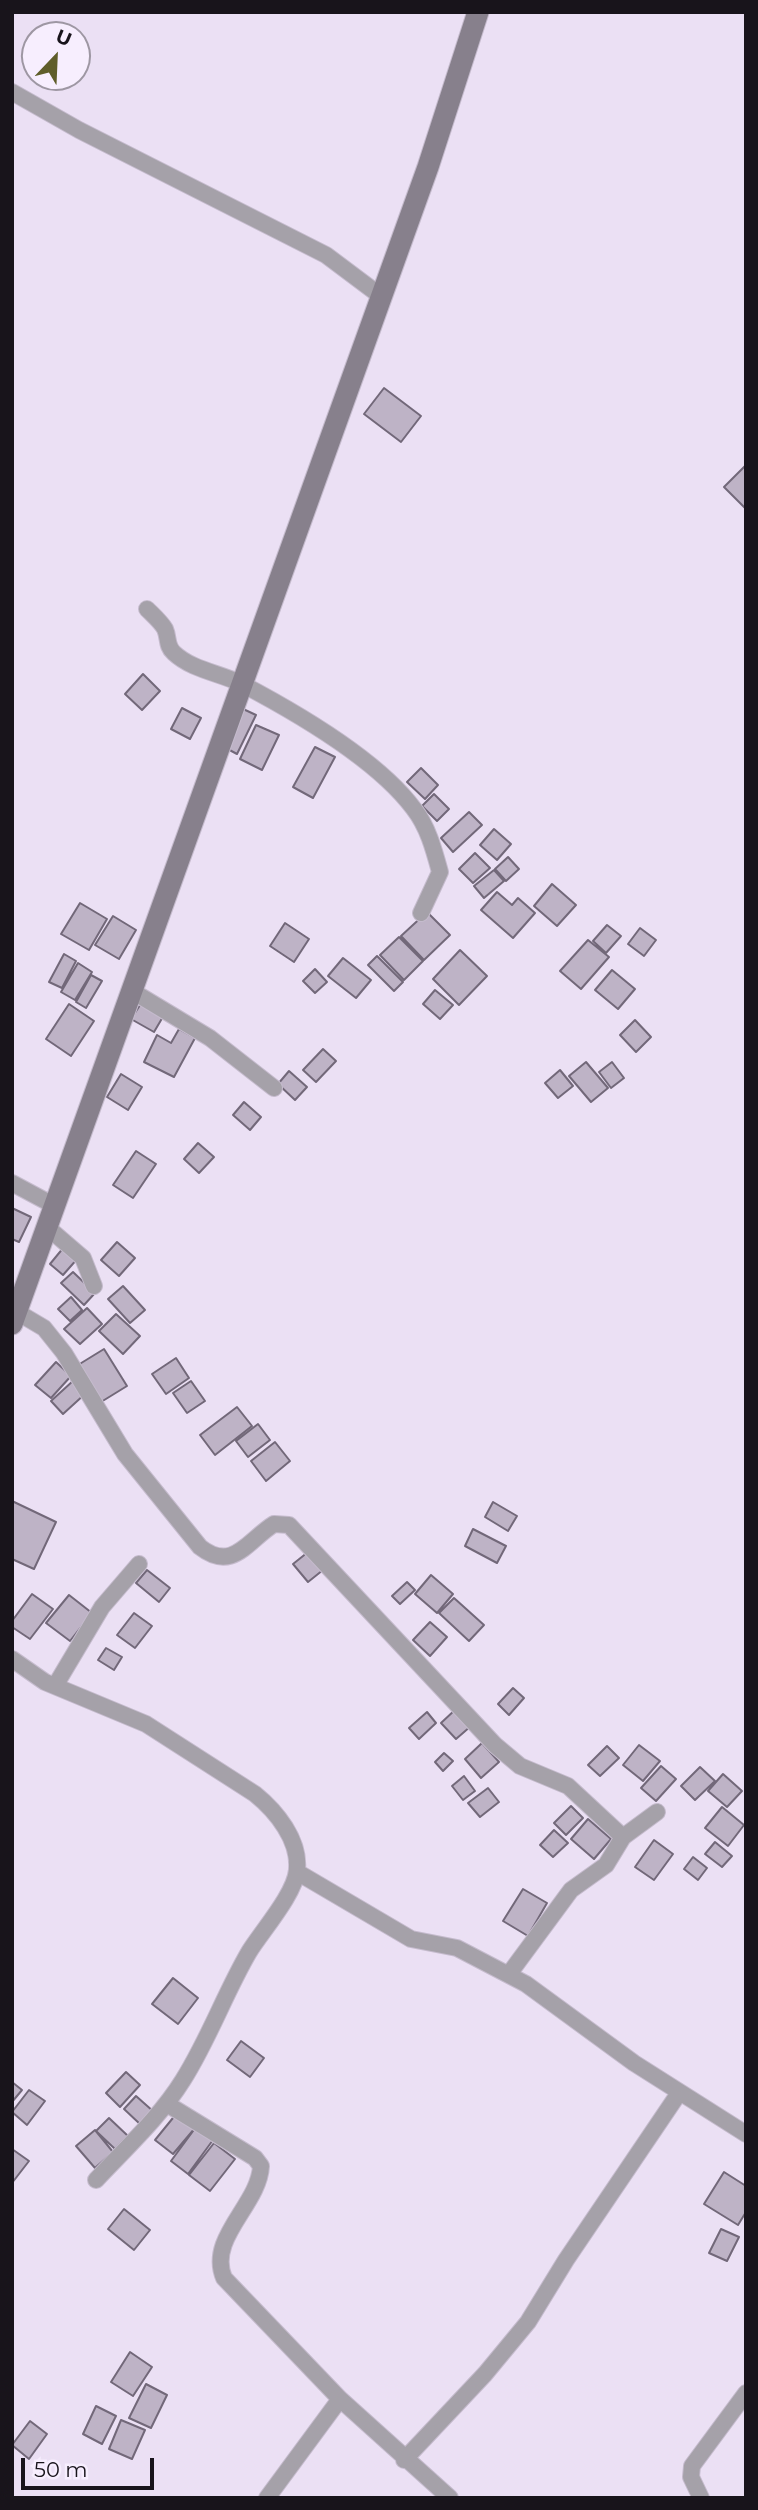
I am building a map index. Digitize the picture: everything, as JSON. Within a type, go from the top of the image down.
[{"type":"main road","points":[[15,1318],[382,297],[478,12]]},
{"type":"street","points":[[12,92],[69,125],[326,255],[382,297]]},
{"type":"street","points":[[147,609],[164,627],[168,647],[174,653],[187,662],[241,684],[362,758],[394,786],[415,811],[431,840],[440,872],[421,913]]},
{"type":"street","points":[[132,991],[210,1038],[274,1088]]},
{"type":"street","points":[[12,1183],[55,1206]]},
{"type":"street","points":[[47,1227],[83,1258],[94,1286]]},
{"type":"street","points":[[15,1318],[44,1328],[64,1353],[125,1454],[200,1547],[217,1558],[234,1555],[274,1524],[289,1525],[488,1738],[520,1766],[568,1786],[623,1837]]},
{"type":"street","points":[[55,1686],[102,1608],[139,1564]]},
{"type":"street","points":[[12,1659],[55,1686],[146,1724],[255,1794],[272,1807],[284,1824],[297,1861],[297,1872],[238,1971],[204,2043],[167,2104],[96,2180]]},
{"type":"street","points":[[509,1974],[570,1890],[606,1865],[623,1837],[657,1812]]},
{"type":"street","points":[[297,1872],[411,1939],[457,1948],[509,1974],[579,2020],[604,2042],[679,2093],[746,2134]]},
{"type":"street","points":[[404,2460],[485,2374],[528,2322],[566,2260],[679,2093]]},
{"type":"street","points":[[167,2104],[254,2158],[261,2166],[253,2191],[222,2248],[218,2265],[223,2278],[340,2399],[404,2460],[450,2498]]},
{"type":"street","points":[[701,2498],[691,2477],[692,2466],[746,2393]]},
{"type":"street","points":[[267,2498],[340,2399]]},
{"type":"building","points":[[384,388],[421,416],[401,442],[364,414]]},
{"type":"building","points":[[746,465],[746,509],[724,487]]},
{"type":"building","points":[[143,674],[160,691],[142,710],[125,694]]},
{"type":"building","points":[[182,708],[201,718],[190,739],[171,729]]},
{"type":"building","points":[[241,708],[256,715],[237,754],[222,746]]},
{"type":"building","points":[[256,725],[279,735],[262,770],[240,759]]},
{"type":"building","points":[[315,747],[335,757],[313,798],[293,787]]},
{"type":"building","points":[[421,768],[438,785],[425,799],[407,782]]},
{"type":"building","points":[[434,794],[449,809],[437,821],[422,806]]},
{"type":"building","points":[[469,812],[482,825],[453,852],[441,838]]},
{"type":"building","points":[[494,829],[511,844],[497,860],[480,845]]},
{"type":"building","points":[[475,853],[490,868],[473,883],[459,869]]},
{"type":"building","points":[[508,857],[519,869],[506,881],[495,869]]},
{"type":"building","points":[[494,870],[504,881],[484,898],[474,886]]},
{"type":"building","points":[[552,884],[576,905],[557,926],[534,906]]},
{"type":"building","points":[[497,892],[512,905],[518,898],[535,913],[513,938],[481,910]]},
{"type":"building","points":[[80,903],[107,919],[89,950],[61,934]]},
{"type":"building","points":[[427,912],[450,935],[424,960],[401,936]]},
{"type":"building","points":[[113,916],[136,930],[119,959],[95,945]]},
{"type":"building","points":[[285,923],[309,939],[294,962],[270,946]]},
{"type":"building","points":[[607,925],[621,936],[606,953],[593,941]]},
{"type":"building","points":[[640,928],[656,940],[644,956],[628,944]]},
{"type":"building","points":[[399,937],[423,961],[404,980],[380,955]]},
{"type":"building","points":[[588,940],[609,957],[581,989],[560,971]]},
{"type":"building","points":[[460,950],[487,976],[459,1005],[433,979]]},
{"type":"building","points":[[64,954],[76,961],[62,988],[49,982]]},
{"type":"building","points":[[377,956],[403,982],[394,991],[368,965]]},
{"type":"building","points":[[343,958],[371,980],[356,998],[328,976]]},
{"type":"building","points":[[78,963],[92,972],[75,1000],[61,992]]},
{"type":"building","points":[[315,969],[327,982],[315,993],[303,981]]},
{"type":"building","points":[[612,970],[635,989],[618,1009],[595,990]]},
{"type":"building","points":[[91,975],[102,981],[86,1008],[76,1002]]},
{"type":"building","points":[[435,990],[453,1005],[440,1019],[423,1004]]},
{"type":"building","points":[[142,1002],[164,1015],[154,1032],[131,1019]]},
{"type":"building","points":[[69,1004],[94,1021],[71,1056],[46,1039]]},
{"type":"building","points":[[635,1020],[651,1037],[636,1052],[620,1035]]},
{"type":"building","points":[[179,1029],[195,1038],[174,1077],[144,1062],[157,1035],[171,1043]]},
{"type":"building","points":[[323,1049],[336,1061],[316,1082],[303,1070]]},
{"type":"building","points":[[586,1062],[608,1088],[591,1102],[569,1076]]},
{"type":"building","points":[[612,1062],[624,1078],[611,1088],[599,1072]]},
{"type":"building","points":[[560,1070],[573,1086],[558,1098],[545,1083]]},
{"type":"building","points":[[289,1071],[307,1087],[295,1100],[278,1084]]},
{"type":"building","points":[[121,1074],[142,1087],[128,1110],[107,1097]]},
{"type":"building","points":[[244,1102],[261,1117],[250,1130],[233,1115]]},
{"type":"building","points":[[198,1143],[214,1157],[199,1173],[184,1159]]},
{"type":"building","points":[[136,1151],[156,1164],[133,1198],[113,1185]]},
{"type":"building","points":[[12,1208],[31,1217],[19,1242],[12,1239]]},
{"type":"building","points":[[117,1242],[135,1258],[119,1276],[101,1260]]},
{"type":"building","points":[[64,1247],[78,1258],[63,1275],[50,1264]]},
{"type":"building","points":[[73,1272],[95,1293],[84,1305],[61,1283]]},
{"type":"building","points":[[123,1286],[145,1310],[130,1323],[108,1299]]},
{"type":"building","points":[[71,1297],[82,1310],[70,1321],[58,1309]]},
{"type":"building","points":[[87,1308],[102,1324],[80,1344],[64,1329]]},
{"type":"building","points":[[116,1314],[140,1336],[123,1354],[99,1331]]},
{"type":"building","points":[[104,1349],[127,1386],[101,1402],[78,1365]]},
{"type":"building","points":[[176,1358],[189,1378],[166,1394],[152,1374]]},
{"type":"building","points":[[56,1362],[71,1376],[51,1398],[35,1385]]},
{"type":"building","points":[[74,1380],[86,1393],[63,1414],[51,1401]]},
{"type":"building","points":[[191,1381],[205,1401],[187,1413],[173,1393]]},
{"type":"building","points":[[237,1407],[252,1426],[215,1455],[200,1435]]},
{"type":"building","points":[[258,1424],[270,1440],[248,1457],[236,1441]]},
{"type":"building","points":[[275,1442],[290,1461],[266,1481],[251,1461]]},
{"type":"building","points":[[12,1501],[56,1522],[34,1569],[12,1559]]},
{"type":"building","points":[[493,1502],[517,1516],[508,1531],[485,1517]]},
{"type":"building","points":[[473,1529],[506,1546],[497,1563],[465,1546]]},
{"type":"building","points":[[308,1552],[323,1570],[308,1582],[293,1564]]},
{"type":"building","points":[[147,1570],[170,1588],[159,1602],[136,1583]]},
{"type":"building","points":[[431,1575],[453,1594],[437,1613],[415,1594]]},
{"type":"building","points":[[407,1582],[415,1590],[400,1604],[392,1596]]},
{"type":"building","points":[[32,1594],[53,1609],[30,1639],[12,1627],[12,1621]]},
{"type":"building","points":[[69,1595],[92,1613],[70,1641],[46,1623]]},
{"type":"building","points":[[454,1598],[484,1625],[469,1641],[439,1613]]},
{"type":"building","points":[[134,1613],[152,1626],[135,1648],[117,1635]]},
{"type":"building","points":[[430,1622],[447,1637],[430,1656],[413,1640]]},
{"type":"building","points":[[106,1648],[122,1657],[114,1670],[98,1660]]},
{"type":"building","points":[[513,1688],[524,1698],[509,1715],[498,1704]]},
{"type":"building","points":[[456,1709],[471,1726],[456,1739],[441,1723]]},
{"type":"building","points":[[427,1712],[436,1723],[419,1739],[409,1728]]},
{"type":"building","points":[[482,1743],[499,1762],[481,1778],[465,1759]]},
{"type":"building","points":[[639,1745],[660,1761],[643,1781],[623,1765]]},
{"type":"building","points":[[607,1746],[619,1758],[600,1776],[588,1765]]},
{"type":"building","points":[[444,1753],[453,1761],[443,1771],[435,1762]]},
{"type":"building","points":[[661,1766],[676,1779],[656,1801],[641,1788]]},
{"type":"building","points":[[700,1767],[715,1781],[695,1800],[681,1786]]},
{"type":"building","points":[[723,1774],[742,1791],[727,1807],[708,1791]]},
{"type":"building","points":[[464,1776],[475,1791],[463,1800],[452,1786]]},
{"type":"building","points":[[488,1788],[499,1802],[480,1817],[468,1803]]},
{"type":"building","points":[[571,1806],[583,1818],[566,1835],[554,1823]]},
{"type":"building","points":[[722,1807],[744,1825],[728,1846],[705,1828]]},
{"type":"building","points":[[588,1819],[611,1839],[594,1859],[571,1839]]},
{"type":"building","points":[[554,1830],[568,1843],[553,1857],[540,1845]]},
{"type":"building","points":[[654,1840],[673,1854],[654,1880],[635,1867]]},
{"type":"building","points":[[715,1842],[732,1856],[722,1867],[705,1854]]},
{"type":"building","points":[[693,1857],[707,1868],[698,1880],[684,1869]]},
{"type":"building","points":[[523,1889],[547,1903],[528,1936],[503,1921]]},
{"type":"building","points":[[173,1978],[198,1998],[178,2024],[152,2004]]},
{"type":"building","points":[[241,2041],[264,2058],[250,2077],[227,2060]]},
{"type":"building","points":[[126,2072],[140,2085],[120,2107],[106,2093]]},
{"type":"building","points":[[12,2082],[22,2090],[12,2102]]},
{"type":"building","points":[[29,2090],[45,2101],[27,2125],[12,2112]]},
{"type":"building","points":[[136,2096],[154,2112],[141,2125],[124,2109]]},
{"type":"building","points":[[177,2113],[195,2128],[173,2154],[155,2140]]},
{"type":"building","points":[[109,2118],[128,2136],[115,2149],[96,2131]]},
{"type":"building","points":[[196,2127],[213,2140],[188,2174],[171,2161]]},
{"type":"building","points":[[95,2130],[113,2152],[95,2168],[76,2146]]},
{"type":"building","points":[[214,2143],[235,2159],[210,2191],[189,2175]]},
{"type":"building","points":[[12,2149],[29,2161],[12,2183]]},
{"type":"building","points":[[724,2172],[746,2186],[746,2212],[738,2225],[704,2204]]},
{"type":"building","points":[[124,2209],[150,2230],[134,2250],[108,2229]]},
{"type":"building","points":[[721,2229],[739,2237],[727,2261],[709,2253]]},
{"type":"building","points":[[130,2352],[152,2367],[133,2396],[111,2382]]},
{"type":"building","points":[[146,2384],[167,2395],[151,2428],[129,2418]]},
{"type":"building","points":[[96,2406],[116,2416],[102,2444],[83,2434]]},
{"type":"building","points":[[121,2420],[145,2430],[132,2459],[109,2449]]},
{"type":"building","points":[[30,2421],[47,2434],[29,2459],[12,2445]]}]
